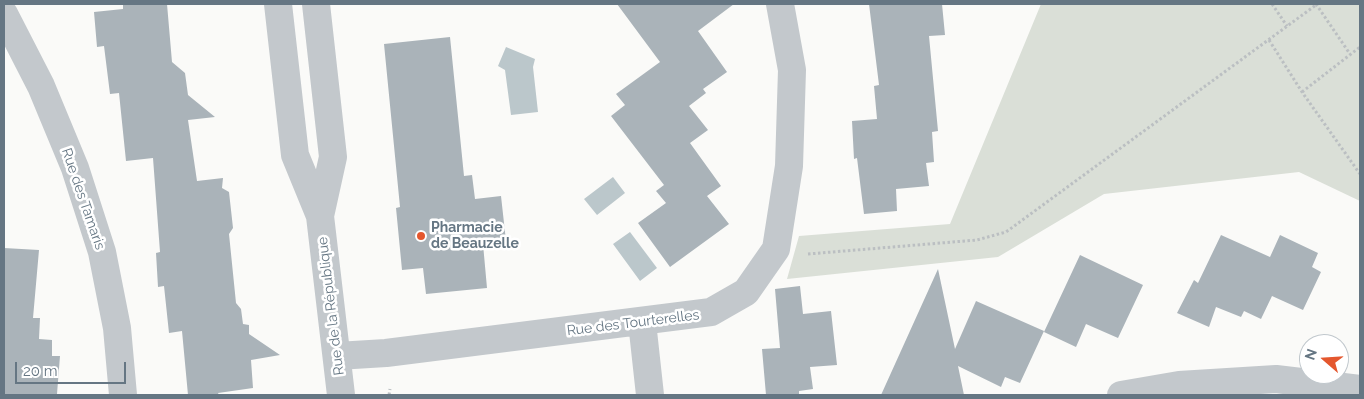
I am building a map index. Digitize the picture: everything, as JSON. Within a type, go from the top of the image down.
[{"type":"street","name":"Rue de la République","points":[[278,4],[295,154],[320,216],[341,395]]},
{"type":"street","name":"Rue de la République","points":[[316,4],[333,157],[320,216]]},
{"type":"street","name":"Rue des Tourterelles","points":[[337,356],[386,353],[711,312],[746,292],[776,249],[789,166],[792,70],[780,4]]},
{"type":"street","name":"Rue des Tamaris","points":[[4,14],[41,86],[75,168],[102,252],[117,328],[123,395]]},
{"type":"street","points":[[642,322],[650,395]]},
{"type":"street","points":[[1121,395],[1179,385],[1276,379],[1360,389]]},
{"type":"path","points":[[1272,4],[1287,26]]},
{"type":"path","points":[[803,255],[977,240],[1006,232],[1316,4],[1350,54]]},
{"type":"path","points":[[1269,40],[1302,92],[1360,174]]},
{"type":"path","points":[[1302,92],[1360,47]]},
{"type":"path","points":[[389,395],[390,389]]},
{"type":"shaded area","points":[[1041,4],[1360,4],[1360,201],[1299,172],[1104,194],[998,257],[787,279],[799,236],[950,224]]},
{"type":"shaded area","points":[[506,47],[535,59],[533,67],[538,112],[511,115],[505,70],[498,66]]},
{"type":"shaded area","points":[[613,177],[625,193],[597,215],[584,199]]},
{"type":"shaded area","points":[[630,232],[657,268],[640,281],[613,244]]},
{"type":"building","points":[[123,4],[167,4],[172,62],[185,73],[188,95],[215,117],[188,120],[197,181],[223,178],[222,188],[229,192],[233,228],[229,234],[236,303],[241,309],[243,324],[249,325],[249,334],[280,355],[251,360],[253,388],[218,393],[219,395],[188,395],[182,331],[169,333],[164,286],[158,287],[156,253],[160,252],[153,158],[126,161],[119,93],[110,94],[104,46],[97,47],[94,12],[123,9]]},
{"type":"building","points":[[617,4],[734,4],[698,31],[727,72],[703,89],[706,93],[689,106],[708,130],[690,143],[721,186],[707,196],[729,224],[670,267],[638,223],[666,203],[656,191],[664,185],[611,116],[625,105],[616,94],[660,62]]},
{"type":"building","points":[[869,4],[942,4],[945,35],[929,36],[938,131],[932,132],[934,162],[926,163],[929,186],[896,189],[897,211],[864,214],[857,158],[854,159],[852,121],[877,119],[874,86],[879,85]]},
{"type":"building","points":[[450,37],[464,176],[472,175],[475,199],[501,196],[506,241],[483,244],[487,288],[426,294],[423,268],[402,270],[396,208],[400,207],[384,44]]},
{"type":"building","points":[[1221,235],[1270,257],[1280,235],[1318,253],[1312,267],[1321,272],[1303,310],[1272,296],[1261,319],[1244,311],[1241,317],[1216,307],[1209,327],[1177,313],[1194,280],[1198,283]]},
{"type":"building","points":[[4,248],[39,250],[33,318],[40,318],[39,339],[52,340],[52,356],[60,356],[57,394],[4,395]]},
{"type":"building","points":[[1080,255],[1143,285],[1118,338],[1086,324],[1076,347],[1044,332]]},
{"type":"building","points":[[938,269],[955,349],[976,301],[1044,331],[1020,383],[1005,377],[1001,387],[958,366],[964,395],[881,395]]},
{"type":"building","points":[[800,286],[803,314],[831,311],[837,365],[810,367],[813,389],[799,391],[799,395],[766,395],[762,349],[780,348],[775,289]]},
{"type":"place","name":"Pharmacie de Beauzelle","points":[[421,236]]}]
